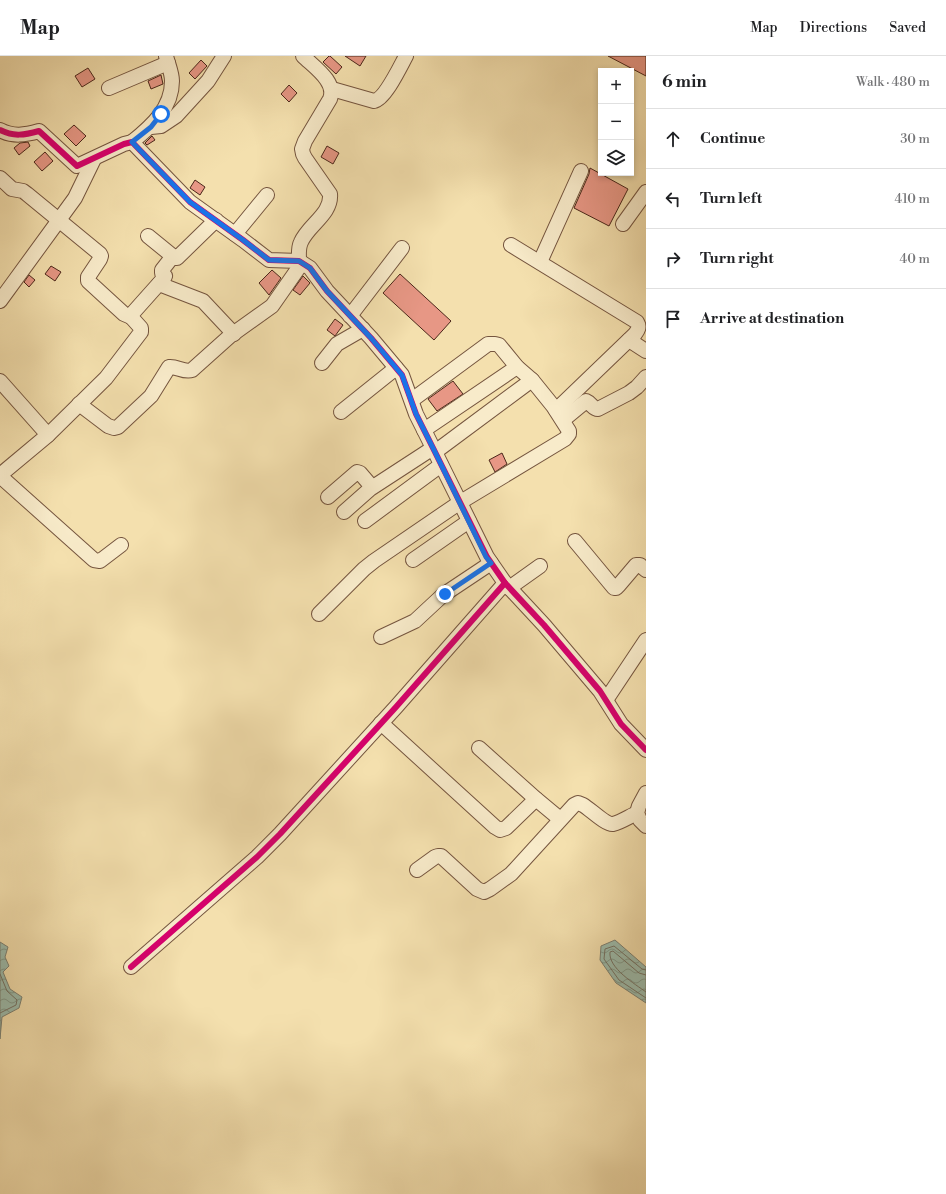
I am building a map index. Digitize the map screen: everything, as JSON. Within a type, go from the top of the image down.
[{"type":"street","points":[[151,127],[161,126],[176,116],[208,81],[224,56]]},
{"type":"street","points":[[79,404],[108,426],[114,428],[118,427],[151,396],[169,367],[190,371],[234,334],[272,306],[300,262],[299,251],[301,241],[324,212],[330,200],[330,194],[305,158],[302,149],[305,141],[330,99],[332,89],[325,77],[303,56]]},
{"type":"street","points":[[332,89],[374,101],[378,100],[385,93],[406,56]]},
{"type":"street","points":[[0,130],[8,134],[25,135],[39,131],[77,166],[94,159],[124,144],[132,142],[151,127],[161,114],[171,96],[172,79],[167,60],[109,88]]},
{"type":"street","points":[[132,142],[190,202],[269,260],[300,262],[310,268],[327,291],[363,329],[402,375],[416,414],[486,557],[507,585],[544,625],[600,691],[621,724],[646,750]]},
{"type":"street","points":[[0,301],[75,198],[94,159]]},
{"type":"street","points":[[540,262],[581,171]]},
{"type":"street","points":[[0,178],[12,189],[23,191],[27,194],[100,254],[100,259],[88,276],[88,281],[124,314],[131,317],[141,328],[141,332],[109,374],[48,435],[0,476],[94,560],[100,562],[121,545]]},
{"type":"street","points":[[623,224],[646,192]]},
{"type":"street","points":[[235,234],[267,195]]},
{"type":"street","points":[[148,236],[175,258],[178,258],[216,220]]},
{"type":"street","points":[[511,245],[637,322],[639,327],[638,331],[559,415]]},
{"type":"street","points":[[350,316],[402,248]]},
{"type":"street","points":[[131,317],[131,314],[165,277],[161,271],[173,256]]},
{"type":"street","points":[[159,284],[204,301],[234,334]]},
{"type":"street","points":[[322,363],[337,344],[363,329]]},
{"type":"street","points":[[629,340],[646,351]]},
{"type":"street","points":[[319,614],[374,560],[459,503],[565,440],[569,434],[569,431],[559,415],[532,380],[517,367],[499,345],[495,344],[488,344],[412,400]]},
{"type":"street","points":[[424,430],[517,367]]},
{"type":"street","points":[[341,412],[396,368]]},
{"type":"street","points":[[559,415],[586,401],[595,409],[598,409],[629,393],[646,377]]},
{"type":"street","points":[[365,521],[436,455],[532,380]]},
{"type":"street","points":[[0,381],[48,435]]},
{"type":"street","points":[[344,512],[372,487],[436,455]]},
{"type":"street","points":[[328,497],[357,472],[360,473],[372,487]]},
{"type":"street","points":[[413,560],[468,521]]},
{"type":"street","points":[[575,541],[614,588],[620,585],[636,565],[640,565],[646,570]]},
{"type":"street","points":[[381,637],[414,621],[443,595],[491,563]]},
{"type":"street","points":[[131,967],[257,857],[280,834],[507,585],[540,566]]},
{"type":"street","points":[[606,700],[646,640]]},
{"type":"street","points":[[381,723],[494,827],[500,830],[506,828],[536,799]]},
{"type":"street","points":[[479,748],[560,819]]},
{"type":"street","points":[[646,793],[637,813],[640,820],[646,826]]},
{"type":"street","points":[[417,870],[435,857],[441,856],[477,889],[484,892],[511,874],[574,805],[578,803],[584,804],[609,824],[616,823],[637,813]]},
{"type":"water","points":[[615,940],[646,967],[646,1003],[616,983],[600,960],[601,946]]},
{"type":"water","points":[[0,942],[8,947],[5,957],[9,966],[3,972],[10,989],[22,997],[19,1008],[2,1017],[0,1039]]},
{"type":"building","points":[[329,56],[342,67],[336,74],[323,62]]},
{"type":"building","points":[[345,56],[366,56],[360,66]]},
{"type":"building","points":[[608,56],[646,56],[646,76],[634,70],[634,68],[631,68]]},
{"type":"building","points":[[201,60],[207,66],[195,79],[189,73]]},
{"type":"building","points":[[88,68],[95,79],[82,87],[75,76]]},
{"type":"building","points":[[161,75],[163,84],[151,89],[148,81]]},
{"type":"building","points":[[289,85],[297,93],[289,102],[281,94]]},
{"type":"building","points":[[74,125],[86,136],[76,146],[64,134]]},
{"type":"building","points":[[152,136],[155,140],[147,145],[145,143]]},
{"type":"building","points":[[28,142],[30,146],[19,155],[14,148],[20,143]]},
{"type":"building","points":[[327,146],[339,153],[333,164],[321,157]]},
{"type":"building","points":[[45,152],[53,161],[42,171],[34,162]]},
{"type":"building","points":[[590,168],[598,172],[598,176],[604,176],[628,189],[609,226],[574,208],[589,174]]},
{"type":"building","points":[[195,180],[205,187],[200,195],[190,188]]},
{"type":"building","points":[[51,266],[61,272],[55,281],[45,274]]},
{"type":"building","points":[[272,270],[281,278],[269,295],[259,283]]},
{"type":"building","points":[[400,274],[451,321],[434,340],[383,293]]},
{"type":"building","points":[[29,275],[35,280],[29,287],[24,282]]},
{"type":"building","points":[[303,276],[310,283],[300,295],[293,290]]},
{"type":"building","points":[[335,319],[343,325],[335,336],[327,330]]},
{"type":"building","points":[[453,381],[463,394],[437,411],[428,399]]},
{"type":"building","points":[[502,453],[507,464],[495,472],[489,460]]},
{"type":"cycle path","points":[[0,130],[10,134],[19,135],[39,131],[77,166],[124,144],[132,142],[190,202],[269,260],[299,261],[310,268],[327,291],[371,338],[402,375],[416,414],[487,557],[505,583],[544,625],[600,691],[621,724],[646,750]]},
{"type":"cycle path","points":[[131,967],[257,857],[280,834],[396,707],[505,583]]},
{"type":"route","points":[[161,114],[151,127],[132,142],[190,202],[269,260],[299,261],[310,268],[327,291],[371,338],[402,375],[416,414],[486,557],[491,563],[445,594]]}]
